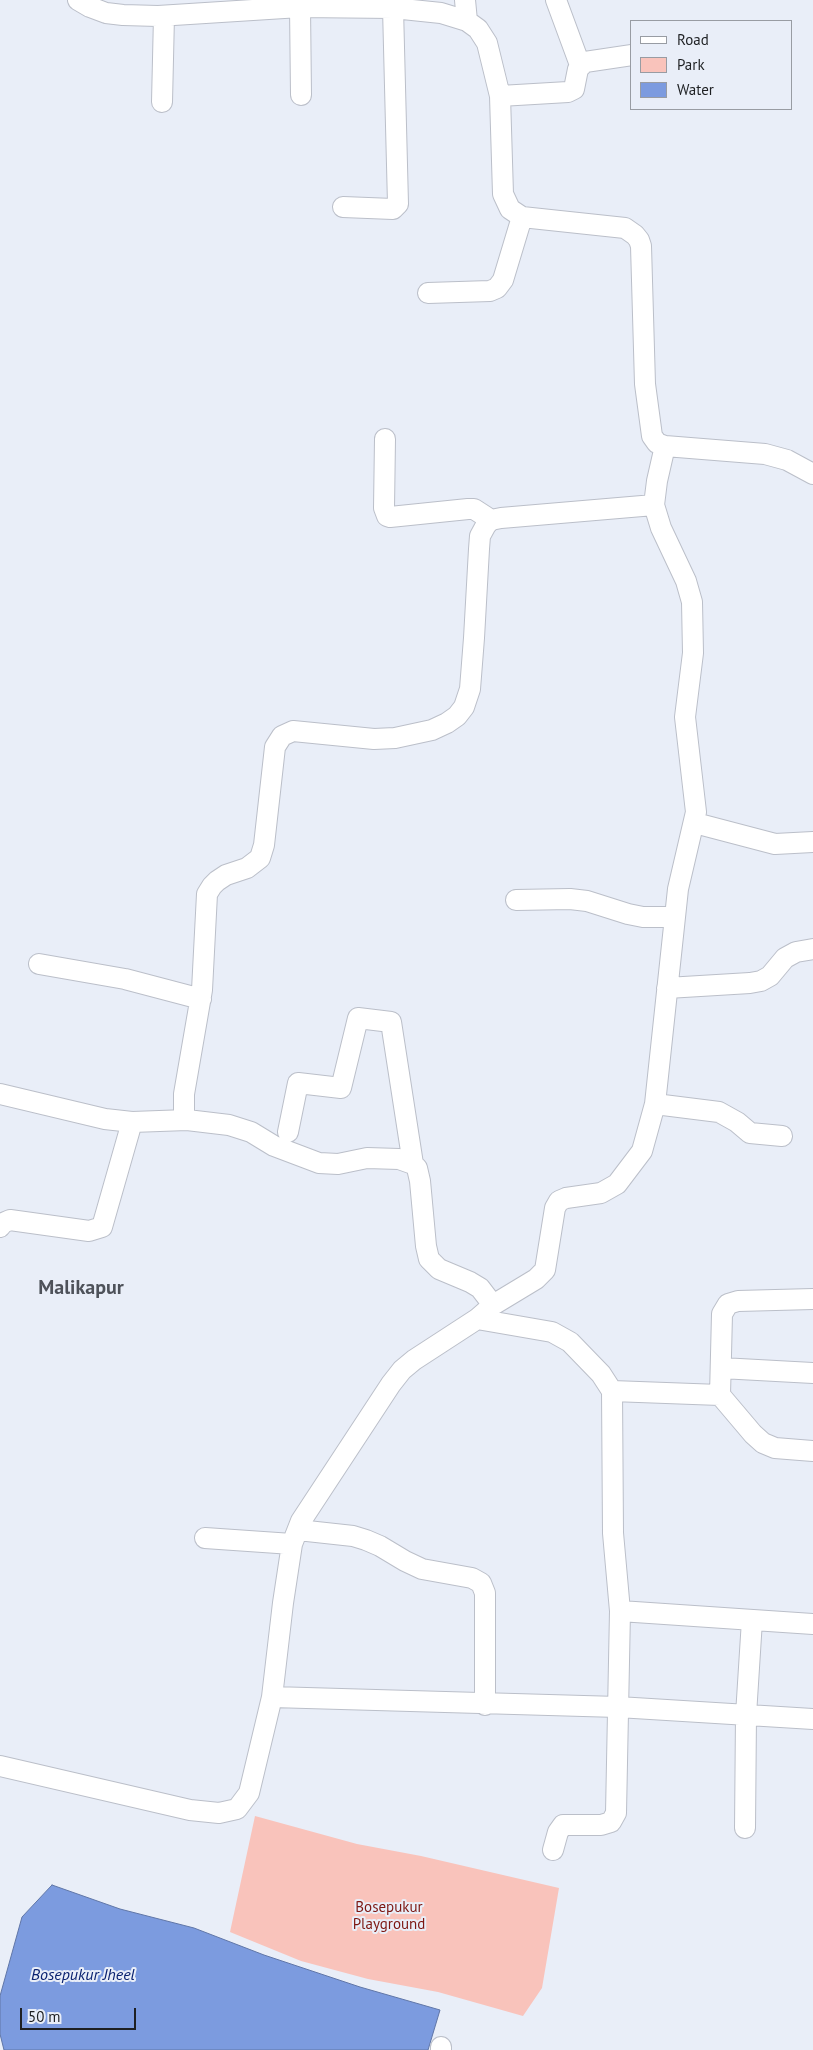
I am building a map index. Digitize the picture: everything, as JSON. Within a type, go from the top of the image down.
[{"type":"street","points":[[78,0],[106,13],[164,16],[306,5],[393,8],[441,13],[467,20],[478,29],[487,43],[500,96],[503,194],[510,209],[522,217],[625,228],[639,240],[641,246],[645,384],[649,422],[652,436],[657,443],[664,446],[765,454],[787,460],[813,474]]},
{"type":"street","points":[[465,0],[467,20]]},
{"type":"street","points":[[500,96],[568,92],[574,89],[580,65],[556,0]]},
{"type":"street","points":[[301,95],[306,5]]},
{"type":"street","points":[[344,207],[393,209],[398,204],[393,8]]},
{"type":"street","points":[[162,102],[164,16]]},
{"type":"street","points":[[580,65],[590,60],[630,55]]},
{"type":"street","points":[[428,293],[490,291],[497,288],[503,280],[522,217]]},
{"type":"street","points":[[385,439],[384,508],[387,516],[390,517],[474,509],[491,520],[654,506]]},
{"type":"street","points":[[0,1766],[190,1810],[219,1813],[237,1809],[250,1793],[272,1697],[283,1603],[295,1537],[301,1521],[391,1384],[414,1360],[477,1319],[493,1305],[536,1279],[545,1270],[555,1208],[560,1201],[566,1198],[601,1193],[617,1184],[642,1151],[654,1104],[678,889],[695,823],[696,812],[685,717],[694,653],[692,602],[686,580],[661,528],[654,506],[664,446]]},
{"type":"street","points":[[187,1120],[184,1113],[184,1094],[201,999],[206,950],[207,894],[217,881],[226,875],[247,868],[260,858],[266,828],[275,747],[282,736],[293,730],[374,739],[396,738],[432,730],[457,716],[464,706],[470,689],[480,536],[491,520]]},
{"type":"street","points":[[695,823],[775,844],[813,842]]},
{"type":"street","points":[[516,900],[579,900],[643,917],[675,917]]},
{"type":"street","points":[[667,988],[761,981],[770,976],[785,958],[796,952],[813,949]]},
{"type":"street","points":[[39,964],[125,980],[201,999]]},
{"type":"street","points":[[288,1132],[298,1083],[341,1088],[358,1018],[391,1022],[413,1164]]},
{"type":"street","points":[[0,1094],[105,1119],[132,1122],[187,1120],[229,1124],[252,1132],[274,1146],[319,1163],[338,1164],[366,1158],[399,1159],[413,1164],[417,1168],[420,1180],[426,1246],[429,1259],[439,1269],[480,1288],[493,1305]]},
{"type":"street","points":[[654,1104],[719,1112],[737,1122],[750,1133],[782,1136]]},
{"type":"street","points":[[0,1228],[3,1223],[10,1220],[88,1231],[102,1227],[132,1122]]},
{"type":"street","points":[[813,1299],[738,1301],[728,1304],[722,1314],[720,1395],[763,1443],[775,1448],[813,1451]]},
{"type":"street","points":[[477,1319],[552,1332],[570,1342],[602,1374],[612,1391],[613,1533],[620,1611],[616,1813],[611,1822],[602,1825],[563,1825],[558,1832],[553,1850]]},
{"type":"street","points":[[721,1368],[813,1373]]},
{"type":"street","points":[[612,1391],[720,1395]]},
{"type":"street","points":[[205,1538],[360,1538],[380,1546],[417,1568],[472,1578],[481,1583],[485,1593],[485,1704]]},
{"type":"street","points":[[620,1611],[813,1624]]},
{"type":"street","points":[[745,1828],[746,1715],[752,1620]]},
{"type":"street","points":[[272,1697],[618,1707],[813,1719]]},
{"type":"green space","name":"Bosepukur Playground","points":[[255,1816],[357,1844],[421,1856],[559,1888],[542,1988],[523,2016],[438,1992],[368,1979],[301,1961],[230,1932]]},
{"type":"water","name":"Bosepukur Jheel","points":[[52,1885],[120,1909],[194,1928],[264,1955],[360,1987],[440,2010],[428,2050],[4,2050],[0,2034],[0,1996],[22,1917]]},
{"type":"district","name":"Malikapur","points":[[81,1288]]}]
